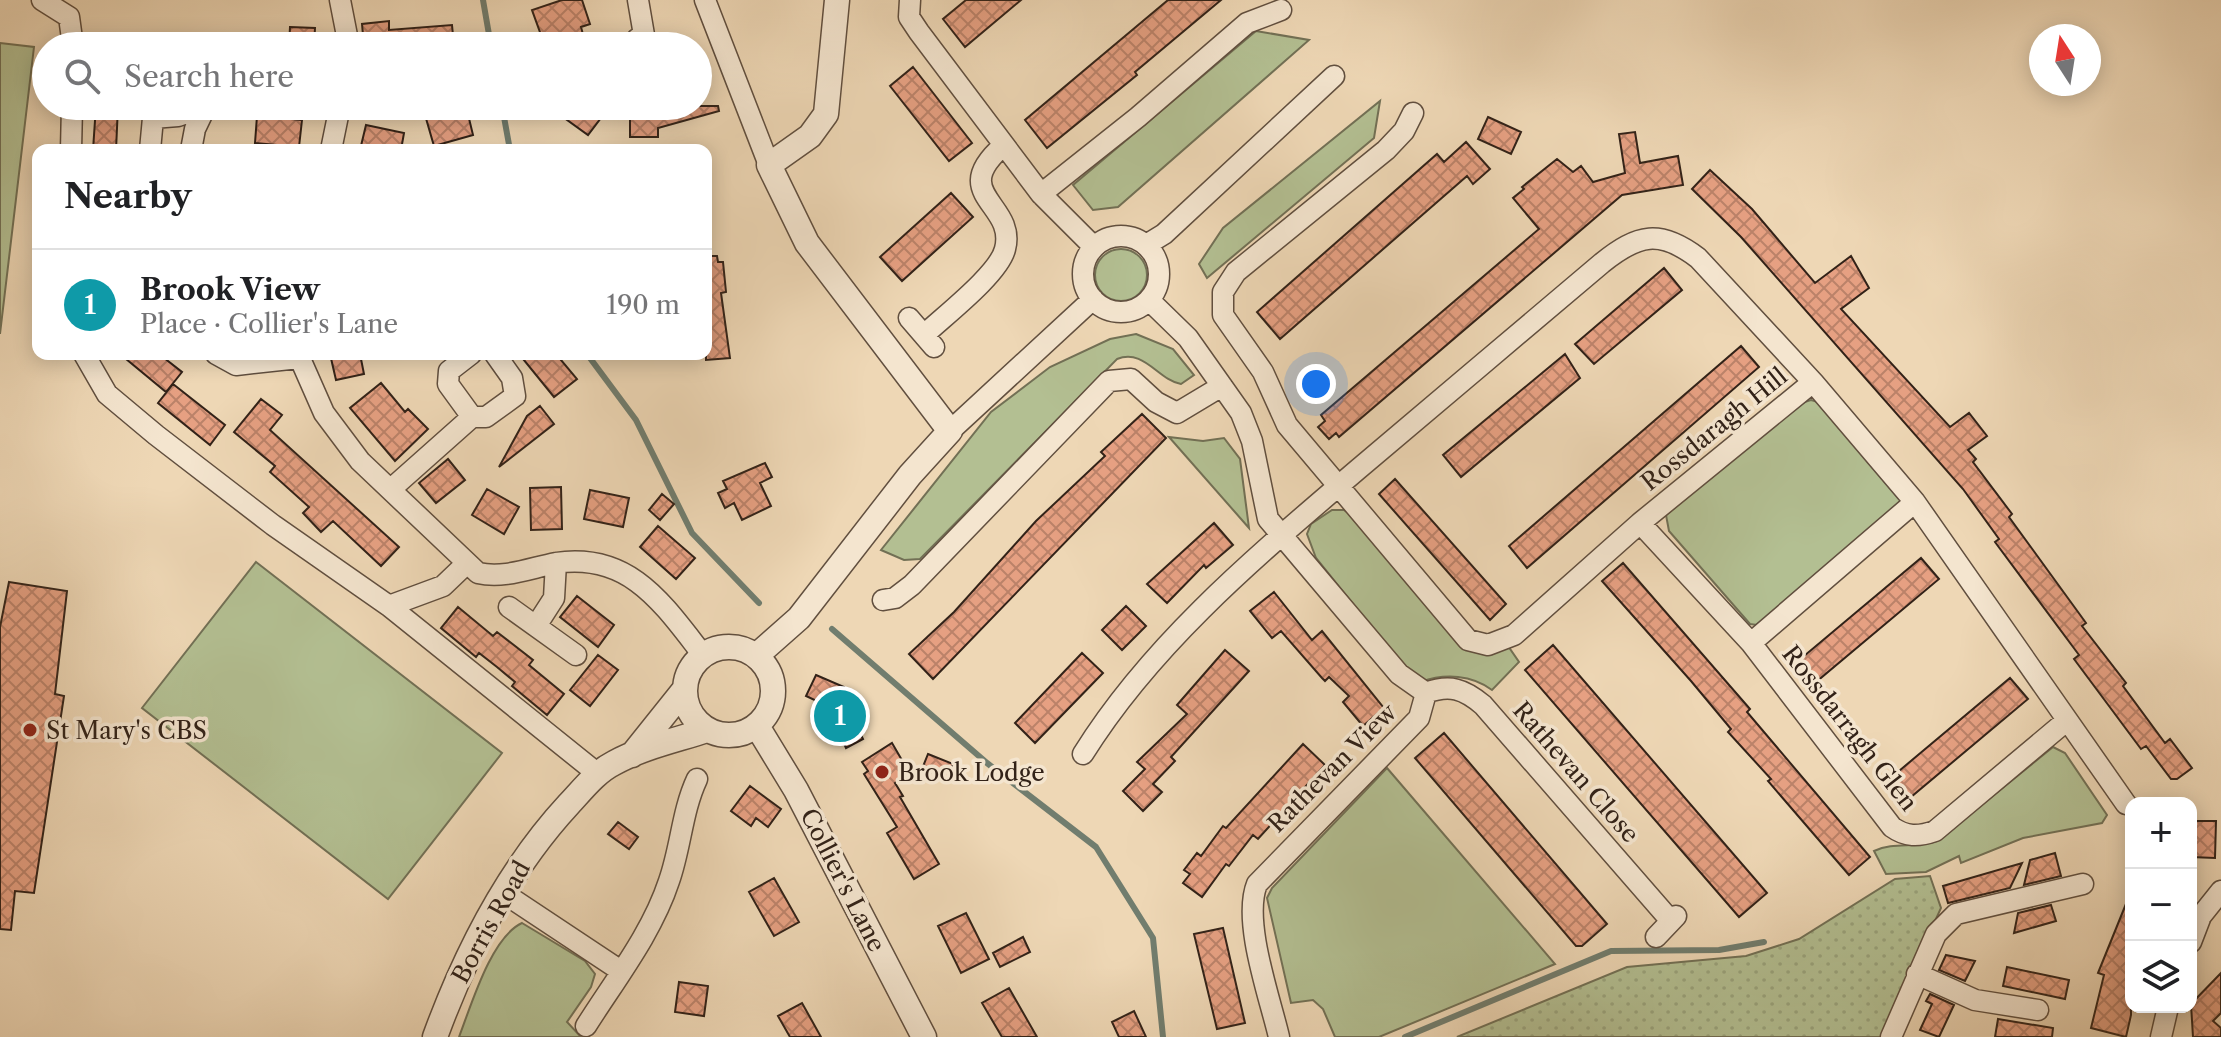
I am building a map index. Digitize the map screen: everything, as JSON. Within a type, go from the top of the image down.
[{"type":"street","points":[[42,0],[69,17],[71,32]]},
{"type":"street","points":[[638,0],[643,32]]},
{"type":"street","points":[[705,0],[769,165],[807,243],[950,431]]},
{"type":"street","points":[[769,165],[810,136],[826,114],[837,0]]},
{"type":"street","points":[[910,0],[908,13],[915,27],[1041,194],[1094,247]]},
{"type":"street","points":[[343,1],[347,32]]},
{"type":"street","points":[[1041,194],[1138,117],[1247,23],[1281,10]]},
{"type":"street","points":[[1146,245],[1164,234],[1334,76]]},
{"type":"street","name":"Rossdaragh Hill","points":[[1280,534],[1339,486],[1602,263],[1624,246],[1645,238],[1673,243],[1698,258],[1813,382],[1640,523],[1514,635],[1488,645],[1468,640],[1453,625],[1339,486],[1287,425],[1263,372],[1223,315],[1223,292],[1236,272],[1386,150],[1404,131],[1413,113]]},
{"type":"street","points":[[71,144],[72,120]]},
{"type":"street","points":[[151,144],[153,120]]},
{"type":"street","points":[[192,144],[199,120]]},
{"type":"street","points":[[332,144],[337,120]]},
{"type":"street","points":[[909,318],[929,341],[998,264],[1005,248],[1000,222],[979,182],[982,167],[1004,145]]},
{"type":"street","points":[[1125,236],[1146,245],[1158,265],[1159,277],[1149,300],[1139,308],[1117,312],[1093,299],[1084,282],[1083,269],[1094,247],[1114,237],[1125,236]]},
{"type":"street","points":[[756,656],[799,618],[910,475],[950,431],[1093,299]]},
{"type":"street","name":"Rathevan View","points":[[1149,300],[1188,338],[1241,413],[1252,441],[1268,519],[1399,674],[1426,693],[1419,718],[1257,884],[1253,896],[1253,920],[1279,1037]]},
{"type":"street","points":[[87,360],[107,394],[156,435],[273,525],[389,606],[598,774]]},
{"type":"street","points":[[227,360],[236,365],[270,360]]},
{"type":"street","points":[[300,360],[337,433],[360,461],[478,573],[492,576],[556,563],[601,562],[648,589],[703,655]]},
{"type":"street","points":[[463,360],[449,371],[448,384],[472,417]]},
{"type":"street","points":[[391,489],[472,417],[486,417],[515,396],[512,378],[499,360]]},
{"type":"street","points":[[883,600],[895,598],[912,585],[1109,381],[1131,379],[1156,402],[1177,413],[1222,386]]},
{"type":"street","points":[[1813,382],[1915,502],[2065,722],[2125,803]]},
{"type":"street","name":"Rossdarragh Glen","points":[[1751,643],[1915,502]]},
{"type":"street","name":"Rossdarragh Glen","points":[[1640,523],[1751,643],[1892,827],[1909,836],[1927,834],[1946,823],[2065,722]]},
{"type":"street","points":[[1083,754],[1108,714],[1156,659],[1280,534]]},
{"type":"street","points":[[536,626],[554,598],[556,563]]},
{"type":"street","points":[[389,606],[443,586],[466,564]]},
{"type":"street","points":[[509,607],[576,655]]},
{"type":"street","points":[[729,647],[756,656],[769,672],[773,687],[772,705],[757,726],[729,736],[707,730],[690,712],[684,690],[690,669],[703,655],[729,647]]},
{"type":"street","name":"Rathevan Close","points":[[1426,693],[1451,688],[1467,691],[1483,705],[1674,918],[1656,937]]},
{"type":"street","name":"Borris Road","points":[[632,755],[684,690]]},
{"type":"street","name":"Collier's Lane","points":[[757,726],[796,790],[924,1037]]},
{"type":"street","name":"Borris Road","points":[[435,1037],[464,964],[502,892],[552,822],[598,774],[632,755],[707,730]]},
{"type":"street","points":[[586,1026],[648,927],[669,882],[689,796],[697,779]]},
{"type":"street","points":[[1891,1037],[1936,934],[1956,914],[2083,884]]},
{"type":"street","points":[[2191,941],[2201,916],[2221,891]]},
{"type":"street","points":[[502,892],[621,971]]},
{"type":"street","points":[[1917,974],[1975,1000],[2038,1010]]},
{"type":"street","points":[[2161,1037],[2167,1013]]},
{"type":"green space","points":[[1256,31],[1309,40],[1118,207],[1093,210],[1073,185]]},
{"type":"green space","points":[[0,43],[32,47],[32,64],[0,334]]},
{"type":"green space","points":[[1380,101],[1374,138],[1207,278],[1199,264],[1223,228]]},
{"type":"green space","points":[[1121,249],[1139,257],[1147,275],[1139,293],[1121,301],[1103,293],[1095,275],[1103,257]]},
{"type":"green space","points":[[1136,334],[1173,349],[1194,375],[1181,384],[1143,361],[1127,357],[1117,359],[920,559],[904,560],[881,550],[991,412],[1050,367],[1110,339]]},
{"type":"green space","points":[[1811,400],[1818,402],[1901,501],[1757,625],[1750,624],[1669,531],[1666,515],[1798,404]]},
{"type":"green space","points":[[1169,437],[1203,441],[1224,438],[1240,459],[1249,528]]},
{"type":"green space","points":[[1332,510],[1344,510],[1362,523],[1456,639],[1508,646],[1519,662],[1492,690],[1476,681],[1458,677],[1439,677],[1421,682],[1405,669],[1316,558],[1307,534],[1311,524]]},
{"type":"green space","points":[[256,562],[502,753],[388,899],[142,708]]},
{"type":"green space","points":[[2053,747],[2065,753],[2107,815],[2102,823],[2023,838],[1961,863],[1959,856],[1926,872],[1886,874],[1874,851],[1889,846],[1937,841]]},
{"type":"green space","points":[[1387,768],[1555,964],[1379,1037],[1335,1037],[1323,1009],[1313,1000],[1291,1003],[1267,898],[1272,888]]},
{"type":"green space","points":[[1930,876],[1941,908],[1882,1037],[1457,1037],[1627,967],[1746,956],[1799,939],[1895,879]]},
{"type":"green space","points":[[522,923],[585,961],[595,974],[591,987],[567,1022],[581,1037],[459,1037],[492,957],[501,942]]},
{"type":"building","points":[[562,0],[582,0],[590,24],[581,27],[582,32],[540,32],[532,10]]},
{"type":"building","points":[[966,0],[1021,0],[965,47],[943,19]]},
{"type":"building","points":[[1168,0],[1221,0],[1135,72],[1137,75],[1047,148],[1025,120]]},
{"type":"building","points":[[389,21],[389,30],[452,25],[453,32],[363,32],[362,24]]},
{"type":"building","points":[[290,27],[315,28],[315,32],[290,32]]},
{"type":"building","points":[[913,67],[972,143],[949,161],[890,86]]},
{"type":"building","points":[[1488,117],[1521,132],[1511,154],[1478,139]]},
{"type":"building","points":[[95,120],[117,120],[116,144],[93,144]]},
{"type":"building","points":[[257,120],[302,120],[299,144],[255,143]]},
{"type":"building","points":[[426,120],[469,120],[473,135],[433,144]]},
{"type":"building","points":[[567,120],[599,120],[588,135]]},
{"type":"building","points":[[630,120],[687,120],[658,128],[658,137],[630,137]]},
{"type":"building","points":[[366,125],[404,133],[402,144],[361,144]]},
{"type":"building","points":[[1635,132],[1640,163],[1678,156],[1683,185],[1622,195],[1339,437],[1336,433],[1329,439],[1318,427],[1325,421],[1321,415],[1539,229],[1513,198],[1524,189],[1522,187],[1557,159],[1573,172],[1581,166],[1593,182],[1625,173],[1619,134]]},
{"type":"building","points":[[1466,142],[1490,169],[1473,184],[1467,176],[1280,339],[1257,312],[1437,154],[1444,162]]},
{"type":"building","points":[[1710,170],[1752,209],[1815,283],[1851,256],[1869,288],[1841,309],[1950,427],[1969,413],[1987,436],[1968,450],[1976,459],[1973,462],[2086,623],[2082,626],[2126,683],[2123,686],[2165,743],[2170,739],[2192,768],[2177,779],[2171,779],[2146,746],[2141,749],[2074,659],[2079,655],[1995,542],[1999,539],[1963,489],[1741,237],[1692,189]]},
{"type":"building","points":[[951,193],[973,217],[902,281],[880,257]]},
{"type":"building","points":[[712,256],[723,262],[726,292],[721,293],[730,358],[712,360]]},
{"type":"building","points":[[1664,268],[1682,290],[1594,364],[1575,344]]},
{"type":"building","points":[[1741,346],[1759,367],[1527,568],[1509,546]]},
{"type":"building","points":[[1565,354],[1580,378],[1461,477],[1443,455]]},
{"type":"building","points":[[127,360],[167,360],[182,372],[166,392]]},
{"type":"building","points":[[331,360],[361,360],[364,374],[336,380]]},
{"type":"building","points":[[524,360],[561,360],[577,379],[554,397]]},
{"type":"building","points":[[381,383],[405,412],[408,409],[428,429],[395,461],[350,408]]},
{"type":"building","points":[[173,384],[225,425],[210,445],[158,403]]},
{"type":"building","points":[[261,399],[282,415],[270,430],[399,547],[381,566],[333,521],[321,532],[303,513],[309,507],[270,472],[275,466],[234,432]]},
{"type":"building","points":[[540,406],[554,424],[499,467],[527,416]]},
{"type":"building","points":[[1142,414],[1166,438],[933,679],[909,654],[954,612],[1036,521],[1105,456],[1101,452]]},
{"type":"building","points":[[448,459],[465,480],[436,503],[419,483]]},
{"type":"building","points":[[765,463],[772,477],[760,483],[771,506],[742,520],[734,503],[725,508],[718,493],[727,489],[723,481]]},
{"type":"building","points":[[1395,479],[1506,604],[1490,620],[1379,494]]},
{"type":"building","points":[[561,487],[562,529],[531,530],[530,488]]},
{"type":"building","points":[[487,489],[519,507],[504,534],[472,515]]},
{"type":"building","points":[[590,490],[629,498],[623,527],[584,519]]},
{"type":"building","points":[[662,494],[674,504],[660,520],[649,510]]},
{"type":"building","points":[[1214,523],[1233,545],[1206,568],[1204,565],[1167,603],[1147,584]]},
{"type":"building","points":[[658,526],[695,558],[676,579],[640,547]]},
{"type":"building","points":[[1921,558],[1939,579],[1816,682],[1798,661]]},
{"type":"building","points":[[1623,563],[1750,709],[1747,712],[1870,857],[1849,875],[1768,781],[1771,779],[1728,732],[1731,729],[1691,681],[1602,581]]},
{"type":"building","name":"St Mary's CBS","points":[[9,582],[67,591],[55,694],[64,696],[34,893],[15,891],[11,930],[0,929],[0,627]]},
{"type":"building","points":[[1274,592],[1312,640],[1322,631],[1384,708],[1363,726],[1343,702],[1349,696],[1329,677],[1325,681],[1281,631],[1272,638],[1250,611]]},
{"type":"building","points":[[577,596],[614,625],[598,647],[560,617]]},
{"type":"building","points":[[1126,606],[1146,626],[1122,650],[1102,630]]},
{"type":"building","points":[[458,607],[493,636],[497,632],[533,660],[529,665],[564,694],[547,715],[512,686],[515,682],[497,667],[479,653],[476,657],[441,628]]},
{"type":"building","points":[[1553,645],[1767,893],[1739,917],[1525,670]]},
{"type":"building","points":[[1225,650],[1249,671],[1171,757],[1175,761],[1153,784],[1162,792],[1143,811],[1123,791],[1145,769],[1137,762],[1187,714],[1177,705]]},
{"type":"building","points":[[1082,653],[1103,673],[1035,743],[1015,723]]},
{"type":"building","points":[[598,655],[618,670],[590,706],[570,690]]},
{"type":"building","points":[[816,675],[844,687],[863,723],[855,723],[863,739],[846,748],[843,741],[838,743],[823,715],[834,709],[806,696]]},
{"type":"building","points":[[2010,678],[2028,699],[1905,802],[1887,781]]},
{"type":"building","points":[[1444,733],[1607,924],[1582,946],[1576,946],[1415,758]]},
{"type":"building","points":[[892,743],[910,774],[895,783],[903,796],[900,797],[939,864],[914,879],[887,833],[897,827],[864,774],[868,771],[862,762]]},
{"type":"building","points":[[1303,744],[1325,765],[1258,839],[1253,835],[1229,866],[1226,864],[1202,897],[1183,883],[1190,874],[1184,870],[1197,853],[1201,856],[1223,826],[1226,828]]},
{"type":"building","points":[[928,754],[953,764],[947,779],[922,769]]},
{"type":"building","points":[[750,786],[781,809],[768,827],[756,818],[751,826],[731,811]]},
{"type":"building","points":[[2197,821],[2216,821],[2215,858],[2197,857]]},
{"type":"building","points":[[618,822],[638,837],[629,849],[608,834]]},
{"type":"building","points":[[2055,853],[2061,876],[2024,885],[2030,860]]},
{"type":"building","points":[[2022,863],[2010,888],[1948,903],[1943,886]]},
{"type":"building","points":[[774,878],[799,922],[774,936],[749,892]]},
{"type":"building","points":[[2051,905],[2056,921],[2014,933],[2018,913]]},
{"type":"building","points":[[2125,906],[2125,1013],[2131,1015],[2126,1037],[2091,1028],[2104,975],[2098,973]]},
{"type":"building","points":[[966,913],[989,959],[961,973],[938,926]]},
{"type":"building","points":[[1223,928],[1245,1023],[1217,1029],[1194,934]]},
{"type":"building","points":[[1023,937],[1030,952],[1000,967],[993,953]]},
{"type":"building","points":[[1946,955],[1975,961],[1965,981],[1939,970]]},
{"type":"building","points":[[2007,967],[2069,980],[2065,999],[2003,986]]},
{"type":"building","points":[[2221,973],[2221,1013],[2213,1021],[2221,1028],[2221,1037],[2193,1037],[2192,1013],[2197,1013],[2197,998]]},
{"type":"building","points":[[679,982],[708,986],[704,1016],[675,1012]]},
{"type":"building","points":[[1009,988],[1037,1037],[1002,1037],[982,1003]]},
{"type":"building","points":[[1930,994],[1954,1005],[1939,1037],[1920,1030],[1932,1004],[1926,1001]]},
{"type":"building","points":[[802,1003],[821,1037],[790,1037],[778,1016]]},
{"type":"building","points":[[1134,1011],[1146,1037],[1119,1037],[1112,1022]]},
{"type":"building","points":[[1998,1019],[2053,1028],[2052,1037],[1995,1037]]},
{"type":"waterway","points":[[483,0],[489,32]]},
{"type":"waterway","points":[[505,120],[509,144]]},
{"type":"waterway","points":[[591,360],[636,420],[692,533],[759,603]]},
{"type":"waterway","points":[[832,629],[987,763],[1096,847],[1153,938],[1163,1037]]},
{"type":"waterway","points":[[1405,1037],[1611,951],[1719,950],[1764,942]]},
{"type":"place","name":"Brook View","points":[[840,716]]},
{"type":"place","name":"St Mary's CBS","points":[[30,730]]},
{"type":"place","name":"Brook Lodge","points":[[882,772]]}]
